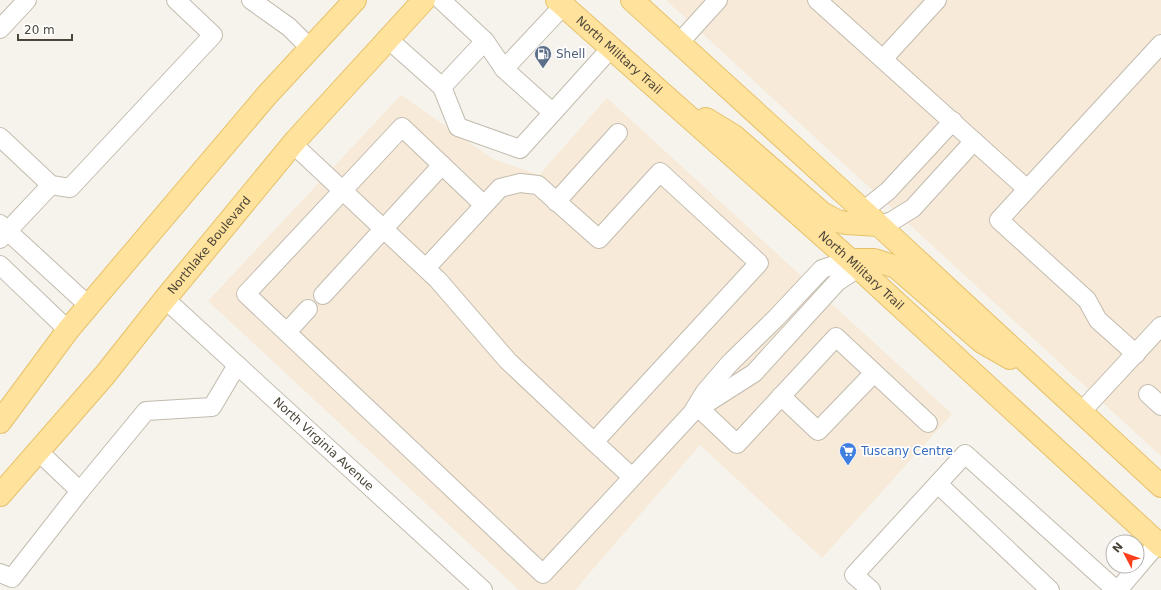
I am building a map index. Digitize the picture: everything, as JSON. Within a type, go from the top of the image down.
[{"type":"main road","name":"Northlake Boulevard","points":[[0,494],[104,376],[165,298],[293,144],[424,0]]},
{"type":"main road","points":[[632,0],[1161,486]]},
{"type":"main road","points":[[0,422],[68,330],[267,95],[353,1]]},
{"type":"main road","name":"North Military Trail","points":[[560,3],[854,264],[1160,544]]},
{"type":"main road","points":[[664,94],[734,136],[822,213],[837,221],[846,223],[871,218]]},
{"type":"main road","points":[[854,264],[874,260],[896,267],[982,342],[1048,382]]},
{"type":"street","points":[[0,29],[27,0]]},
{"type":"street","points":[[0,137],[51,185],[70,188],[213,35],[176,0]]},
{"type":"street","points":[[251,0],[289,27],[310,48]]},
{"type":"street","points":[[441,0],[485,40],[504,69],[552,112]]},
{"type":"street","points":[[679,43],[718,0]]},
{"type":"street","points":[[817,0],[1027,189]]},
{"type":"street","points":[[883,59],[938,0]]},
{"type":"street","points":[[504,69],[560,3]]},
{"type":"street","points":[[388,39],[442,87],[458,126],[520,149],[611,48]]},
{"type":"street","points":[[442,87],[485,40]]},
{"type":"street","points":[[1136,354],[1098,320],[1087,300],[998,220],[1161,44]]},
{"type":"street","points":[[953,121],[888,191],[871,218],[892,221],[913,208],[974,141]]},
{"type":"street","points":[[484,205],[402,127],[246,294],[543,574],[695,411],[754,373],[854,264]]},
{"type":"street","points":[[556,202],[618,133]]},
{"type":"street","points":[[293,144],[426,268],[508,361],[632,477]]},
{"type":"street","points":[[323,295],[442,165]]},
{"type":"street","points":[[426,268],[500,188],[520,183],[538,185],[599,239],[660,172],[758,263],[594,442]]},
{"type":"street","points":[[51,185],[2,232],[89,306]]},
{"type":"street","points":[[695,411],[705,392],[730,363],[776,318],[822,269],[854,264]]},
{"type":"street","points":[[0,265],[68,330]]},
{"type":"street","name":"North Virginia Avenue","points":[[165,298],[483,590]]},
{"type":"street","points":[[287,332],[308,309]]},
{"type":"street","points":[[1081,412],[1161,326]]},
{"type":"street","points":[[695,411],[736,444],[836,337],[928,423]]},
{"type":"street","points":[[0,573],[12,578],[80,491],[146,411],[212,407],[237,365]]},
{"type":"street","points":[[781,396],[818,431],[874,372]]},
{"type":"street","points":[[38,451],[80,491]]},
{"type":"street","points":[[870,590],[854,575],[965,454],[1117,590],[1160,544]]},
{"type":"street","points":[[938,484],[1050,590]]},
{"type":"shaded area","points":[[666,0],[1161,0],[1161,456],[1113,412]]},
{"type":"shaded area","points":[[401,95],[493,159],[539,175],[607,98],[952,414],[822,558],[700,445],[575,590],[519,590],[208,301]]},
{"type":"place","name":"Shell","points":[[543,69]]},
{"type":"place","name":"Tuscany Centre","points":[[848,466]]}]
